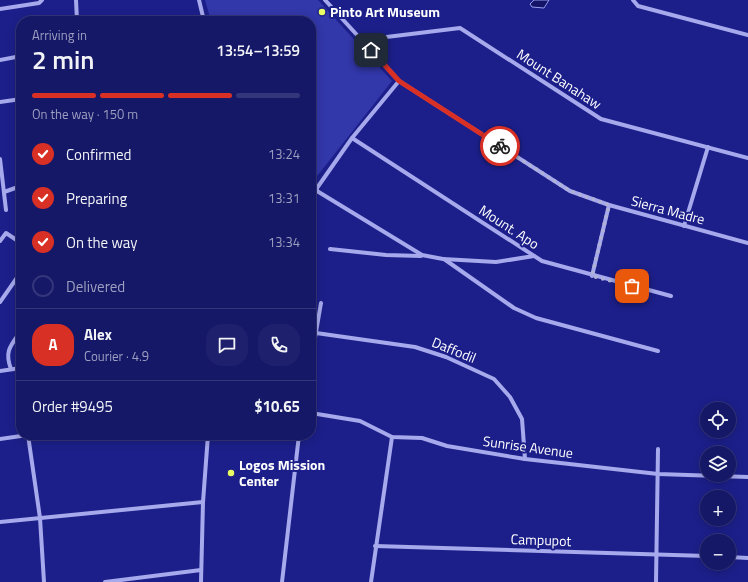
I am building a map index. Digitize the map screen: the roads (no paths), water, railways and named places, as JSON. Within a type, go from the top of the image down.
[{"type":"street","points":[[0,9],[39,3],[42,0]]},
{"type":"street","points":[[76,0],[77,16]]},
{"type":"street","points":[[199,0],[203,16]]},
{"type":"street","name":"Sierra Madre","points":[[325,0],[399,81],[570,191],[609,205],[748,244]]},
{"type":"street","points":[[633,0],[638,6],[748,35]]},
{"type":"street","name":"Mount Banahaw","points":[[362,40],[460,28],[601,120],[748,158]]},
{"type":"street","points":[[0,60],[16,57]]},
{"type":"street","points":[[399,81],[352,138],[317,188],[320,193],[422,255]]},
{"type":"street","points":[[0,102],[16,100]]},
{"type":"street","name":"Mount. Apo","points":[[352,138],[542,261],[592,276],[671,296]]},
{"type":"street","points":[[684,226],[708,147]]},
{"type":"street","points":[[0,158],[6,210]]},
{"type":"street","points":[[4,192],[16,188]]},
{"type":"street","points":[[592,276],[609,205]]},
{"type":"street","points":[[0,241],[6,233],[16,240]]},
{"type":"street","points":[[330,249],[386,255],[422,255],[443,259],[496,262],[534,256]]},
{"type":"street","points":[[443,259],[514,308],[536,318],[658,351]]},
{"type":"street","points":[[0,302],[16,279]]},
{"type":"street","points":[[316,333],[321,303]]},
{"type":"street","name":"Daffodil","points":[[316,333],[415,347],[446,357],[494,379],[510,397],[522,419],[525,459]]},
{"type":"street","points":[[10,369],[7,360],[7,353],[16,339]]},
{"type":"street","points":[[0,370],[16,368]]},
{"type":"street","name":"Sunrise Avenue","points":[[316,414],[360,421],[392,437],[422,438],[447,446],[525,459],[658,474],[748,477]]},
{"type":"street","points":[[0,439],[16,437]]},
{"type":"street","points":[[371,582],[375,546],[392,437]]},
{"type":"street","points":[[29,440],[40,518],[44,582]]},
{"type":"street","points":[[201,582],[208,440]]},
{"type":"street","points":[[282,582],[298,440]]},
{"type":"street","points":[[656,582],[658,449]]},
{"type":"street","points":[[0,522],[204,502]]},
{"type":"street","name":"Campupot","points":[[375,546],[700,556]]},
{"type":"street","points":[[736,557],[748,558]]},
{"type":"street","points":[[105,582],[201,570]]},
{"type":"place","name":"Pinto Art Museum","points":[[322,12]]},
{"type":"place","name":"Logos Mission Center","points":[[231,473]]}]
